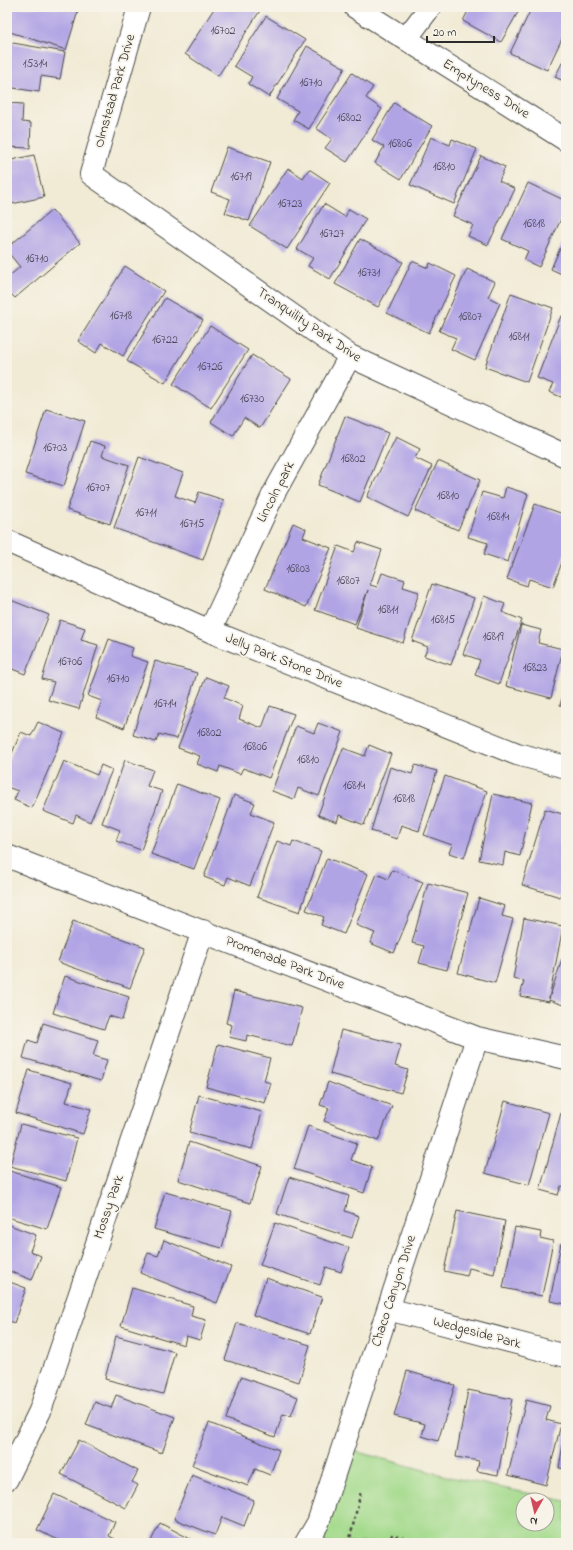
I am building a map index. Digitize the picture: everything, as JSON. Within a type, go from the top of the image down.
[{"type":"street","name":"Olmstead Park Drive","points":[[91,174],[138,7]]},
{"type":"street","name":"Emptyness Drive","points":[[355,7],[566,140]]},
{"type":"street","points":[[406,39],[430,7]]},
{"type":"street","name":"Tranquility Park Drive","points":[[91,174],[350,356],[566,456]]},
{"type":"street","name":"Lincoln park","points":[[210,632],[274,493],[350,356]]},
{"type":"street","name":"Jelly Park Stone Drive","points":[[7,541],[210,632],[517,754],[566,767]]},
{"type":"street","name":"Promenade Park Drive","points":[[7,856],[477,1038],[566,1058]]},
{"type":"street","name":"Mossy Park","points":[[7,1479],[40,1411],[203,931]]},
{"type":"street","name":"Chaco Canyon Drive","points":[[306,1543],[318,1523],[477,1038]]},
{"type":"street","name":"Wedgeside Park","points":[[388,1309],[566,1356]]},
{"type":"path","points":[[349,1543],[361,1491]]},
{"type":"path","points":[[389,1543],[392,1535],[422,1543]]},
{"type":"green space","points":[[354,1451],[450,1477],[522,1492],[515,1492],[515,1532],[555,1532],[555,1499],[566,1501],[566,1543],[316,1543],[323,1532]]},
{"type":"building","points":[[7,7],[79,8],[66,50],[7,31]]},
{"type":"building","points":[[215,7],[259,7],[261,9],[218,76],[185,54]]},
{"type":"building","points":[[470,7],[521,7],[501,42],[463,21]]},
{"type":"building","points":[[532,7],[566,7],[566,30],[547,70],[510,53]]},
{"type":"building","points":[[266,16],[305,40],[269,97],[248,84],[252,77],[234,66]]},
{"type":"building","points":[[7,42],[65,52],[60,79],[41,76],[39,92],[7,87]]},
{"type":"building","points":[[307,46],[345,68],[309,129],[293,120],[298,111],[277,99]]},
{"type":"building","points":[[566,55],[566,82],[555,77]]},
{"type":"building","points":[[352,73],[373,87],[366,98],[382,109],[347,162],[325,148],[332,139],[316,128]]},
{"type":"building","points":[[7,103],[23,104],[22,122],[31,123],[30,148],[7,147]]},
{"type":"building","points":[[394,103],[432,126],[401,179],[375,163],[384,147],[372,140]]},
{"type":"building","points":[[431,137],[450,145],[452,139],[477,149],[454,204],[410,185]]},
{"type":"building","points":[[227,147],[270,162],[249,221],[225,213],[230,199],[211,192]]},
{"type":"building","points":[[34,155],[44,197],[7,205],[7,161]]},
{"type":"building","points":[[481,156],[505,167],[499,181],[515,189],[488,245],[468,236],[473,225],[453,216]]},
{"type":"building","points":[[288,168],[303,178],[309,169],[330,183],[287,249],[250,226]]},
{"type":"building","points":[[528,183],[566,201],[566,208],[539,267],[524,260],[528,251],[502,239]]},
{"type":"building","points":[[324,204],[345,217],[349,209],[366,219],[330,279],[308,266],[313,258],[297,249]]},
{"type":"building","points":[[52,210],[80,243],[15,298],[7,290],[7,278],[20,267],[7,251],[7,248]]},
{"type":"building","points":[[566,235],[566,276],[551,269]]},
{"type":"building","points":[[360,239],[403,262],[378,307],[335,284]]},
{"type":"building","points":[[412,261],[428,268],[430,263],[456,276],[429,333],[387,313]]},
{"type":"building","points":[[125,266],[164,291],[123,356],[102,343],[96,353],[78,341]]},
{"type":"building","points":[[467,269],[495,282],[488,297],[500,303],[475,360],[451,349],[456,338],[439,331]]},
{"type":"building","points":[[511,293],[553,308],[527,382],[485,367]]},
{"type":"building","points":[[165,298],[203,320],[165,383],[127,361]]},
{"type":"building","points":[[561,316],[566,318],[566,399],[549,392],[553,384],[537,378]]},
{"type":"building","points":[[210,326],[248,350],[211,408],[173,384]]},
{"type":"building","points":[[252,355],[291,379],[260,428],[244,418],[233,436],[211,422]]},
{"type":"building","points":[[46,409],[85,421],[64,486],[25,474]]},
{"type":"building","points":[[345,416],[388,433],[360,502],[318,485]]},
{"type":"building","points":[[396,437],[420,449],[415,458],[432,466],[408,517],[367,497]]},
{"type":"building","points":[[90,441],[105,446],[102,456],[129,465],[110,524],[67,510]]},
{"type":"building","points":[[139,457],[183,473],[175,496],[195,503],[199,492],[224,500],[203,560],[114,528]]},
{"type":"building","points":[[438,461],[480,480],[458,530],[415,511]]},
{"type":"building","points":[[506,487],[528,494],[508,562],[484,554],[488,543],[468,537],[482,492],[503,498]]},
{"type":"building","points":[[535,504],[566,515],[566,551],[553,587],[529,579],[527,586],[507,579]]},
{"type":"building","points":[[293,523],[306,529],[303,537],[331,548],[306,607],[265,589]]},
{"type":"building","points":[[358,542],[382,550],[370,585],[377,587],[382,573],[405,580],[403,587],[419,592],[403,643],[356,628],[368,590],[355,624],[315,610],[338,546],[354,552]]},
{"type":"building","points":[[432,584],[474,598],[451,665],[424,656],[428,647],[412,641]]},
{"type":"building","points":[[484,596],[505,604],[502,612],[522,620],[499,684],[475,675],[480,660],[463,654]]},
{"type":"building","points":[[8,599],[49,615],[25,674],[7,667]]},
{"type":"building","points":[[60,620],[85,628],[81,640],[98,645],[79,709],[48,700],[54,682],[42,679]]},
{"type":"building","points":[[521,625],[541,630],[538,643],[563,649],[551,698],[506,686]]},
{"type":"building","points":[[109,639],[133,648],[130,656],[148,662],[124,728],[96,717],[102,701],[88,696]]},
{"type":"building","points":[[155,661],[197,673],[177,739],[159,734],[156,742],[133,735]]},
{"type":"building","points":[[206,677],[229,686],[224,698],[243,706],[239,719],[262,728],[270,706],[294,714],[269,778],[243,768],[240,774],[220,766],[218,772],[197,764],[200,756],[178,748]]},
{"type":"building","points":[[566,685],[566,707],[560,705]]},
{"type":"building","points":[[38,722],[64,733],[32,808],[14,800],[18,791],[7,787],[7,765],[21,732],[31,736]]},
{"type":"building","points":[[318,723],[343,732],[319,796],[298,788],[294,799],[272,791],[296,726],[314,733]]},
{"type":"building","points":[[369,745],[391,754],[364,825],[339,815],[337,822],[318,815],[343,748],[365,756]]},
{"type":"building","points":[[125,760],[153,770],[147,786],[162,791],[141,850],[116,841],[120,830],[102,823]]},
{"type":"building","points":[[64,761],[97,775],[101,765],[112,770],[90,822],[76,815],[73,823],[43,811]]},
{"type":"building","points":[[415,765],[437,771],[419,831],[401,825],[397,839],[371,831],[390,767],[412,774]]},
{"type":"building","points":[[445,776],[487,791],[464,858],[449,853],[452,845],[424,835]]},
{"type":"building","points":[[177,784],[220,800],[194,869],[151,854]]},
{"type":"building","points":[[493,794],[532,803],[520,856],[505,852],[503,865],[479,860]]},
{"type":"building","points":[[234,795],[255,803],[251,813],[274,822],[250,886],[228,877],[225,885],[204,877]]},
{"type":"building","points":[[545,809],[566,815],[566,878],[560,897],[522,885]]},
{"type":"building","points":[[277,841],[291,846],[293,841],[321,851],[300,912],[257,897]]},
{"type":"building","points":[[327,858],[368,874],[344,934],[321,925],[324,917],[306,910]]},
{"type":"building","points":[[392,870],[423,882],[394,953],[370,943],[375,933],[356,925],[377,874],[388,879]]},
{"type":"building","points":[[428,883],[468,893],[447,970],[419,963],[424,946],[412,943]]},
{"type":"building","points":[[479,898],[505,906],[502,916],[513,919],[495,983],[458,973]]},
{"type":"building","points":[[524,918],[563,926],[549,999],[562,959],[566,961],[566,1006],[549,1000],[549,1002],[520,996],[524,981],[513,979]]},
{"type":"building","points":[[73,921],[145,947],[130,988],[58,962]]},
{"type":"building","points":[[65,976],[129,997],[122,1020],[109,1016],[104,1029],[53,1013]]},
{"type":"building","points":[[234,991],[302,1008],[292,1046],[247,1035],[246,1041],[229,1037],[232,1025],[226,1023]]},
{"type":"building","points":[[43,1023],[98,1040],[93,1056],[107,1060],[101,1081],[23,1058],[28,1040],[37,1043]]},
{"type":"building","points":[[341,1030],[401,1045],[395,1066],[408,1070],[401,1093],[330,1074]]},
{"type":"building","points":[[218,1044],[270,1058],[264,1081],[271,1083],[265,1103],[206,1087]]},
{"type":"building","points":[[29,1070],[72,1083],[66,1102],[91,1109],[83,1134],[16,1113]]},
{"type":"building","points":[[328,1082],[392,1106],[378,1141],[324,1121],[329,1108],[320,1105]]},
{"type":"building","points":[[199,1095],[262,1112],[252,1149],[189,1133]]},
{"type":"building","points":[[505,1101],[549,1113],[529,1185],[485,1173]]},
{"type":"building","points":[[561,1113],[566,1114],[566,1187],[561,1186],[558,1195],[540,1190]]},
{"type":"building","points":[[21,1124],[77,1138],[66,1181],[10,1166]]},
{"type":"building","points":[[308,1126],[357,1143],[351,1160],[372,1167],[364,1193],[294,1169]]},
{"type":"building","points":[[189,1142],[262,1166],[250,1203],[178,1180]]},
{"type":"building","points":[[7,1170],[61,1187],[47,1229],[7,1217]]},
{"type":"building","points":[[289,1177],[349,1196],[345,1211],[359,1216],[352,1238],[277,1214]]},
{"type":"building","points":[[165,1192],[232,1211],[222,1248],[154,1229]]},
{"type":"building","points":[[457,1211],[505,1221],[494,1274],[469,1268],[467,1276],[444,1271]]},
{"type":"building","points":[[275,1223],[349,1248],[341,1272],[326,1267],[320,1285],[260,1265]]},
{"type":"building","points":[[7,1224],[36,1235],[30,1251],[41,1256],[32,1280],[7,1270]]},
{"type":"building","points":[[515,1227],[541,1232],[540,1238],[553,1241],[542,1296],[503,1288]]},
{"type":"building","points":[[164,1240],[231,1267],[217,1303],[140,1273],[148,1253],[158,1256]]},
{"type":"building","points":[[561,1243],[566,1244],[566,1304],[550,1301]]},
{"type":"building","points":[[266,1278],[322,1297],[310,1334],[253,1315]]},
{"type":"building","points":[[7,1281],[26,1288],[14,1323],[7,1320]]},
{"type":"building","points":[[132,1288],[193,1306],[191,1316],[206,1320],[200,1340],[186,1336],[184,1345],[121,1326]]},
{"type":"building","points":[[237,1323],[310,1345],[299,1382],[225,1360]]},
{"type":"building","points":[[116,1336],[175,1352],[163,1394],[105,1379]]},
{"type":"building","points":[[407,1371],[455,1385],[438,1441],[422,1436],[425,1424],[394,1416]]},
{"type":"building","points":[[241,1377],[298,1397],[291,1416],[283,1414],[275,1437],[226,1419]]},
{"type":"building","points":[[468,1390],[512,1399],[498,1475],[477,1471],[479,1461],[456,1457]]},
{"type":"building","points":[[116,1395],[175,1417],[162,1453],[86,1425],[95,1402],[111,1408]]},
{"type":"building","points":[[526,1400],[550,1406],[546,1420],[561,1424],[546,1485],[508,1475]]},
{"type":"building","points":[[209,1423],[279,1450],[270,1475],[255,1469],[248,1486],[192,1465]]},
{"type":"building","points":[[566,1432],[566,1469],[559,1468]]},
{"type":"building","points":[[79,1440],[138,1471],[132,1482],[138,1485],[126,1508],[61,1474]]},
{"type":"building","points":[[192,1475],[254,1500],[244,1526],[222,1517],[215,1535],[174,1519]]},
{"type":"building","points":[[54,1494],[115,1522],[109,1536],[119,1541],[117,1543],[65,1543],[37,1530]]},
{"type":"building","points":[[160,1523],[198,1543],[150,1543]]}]
